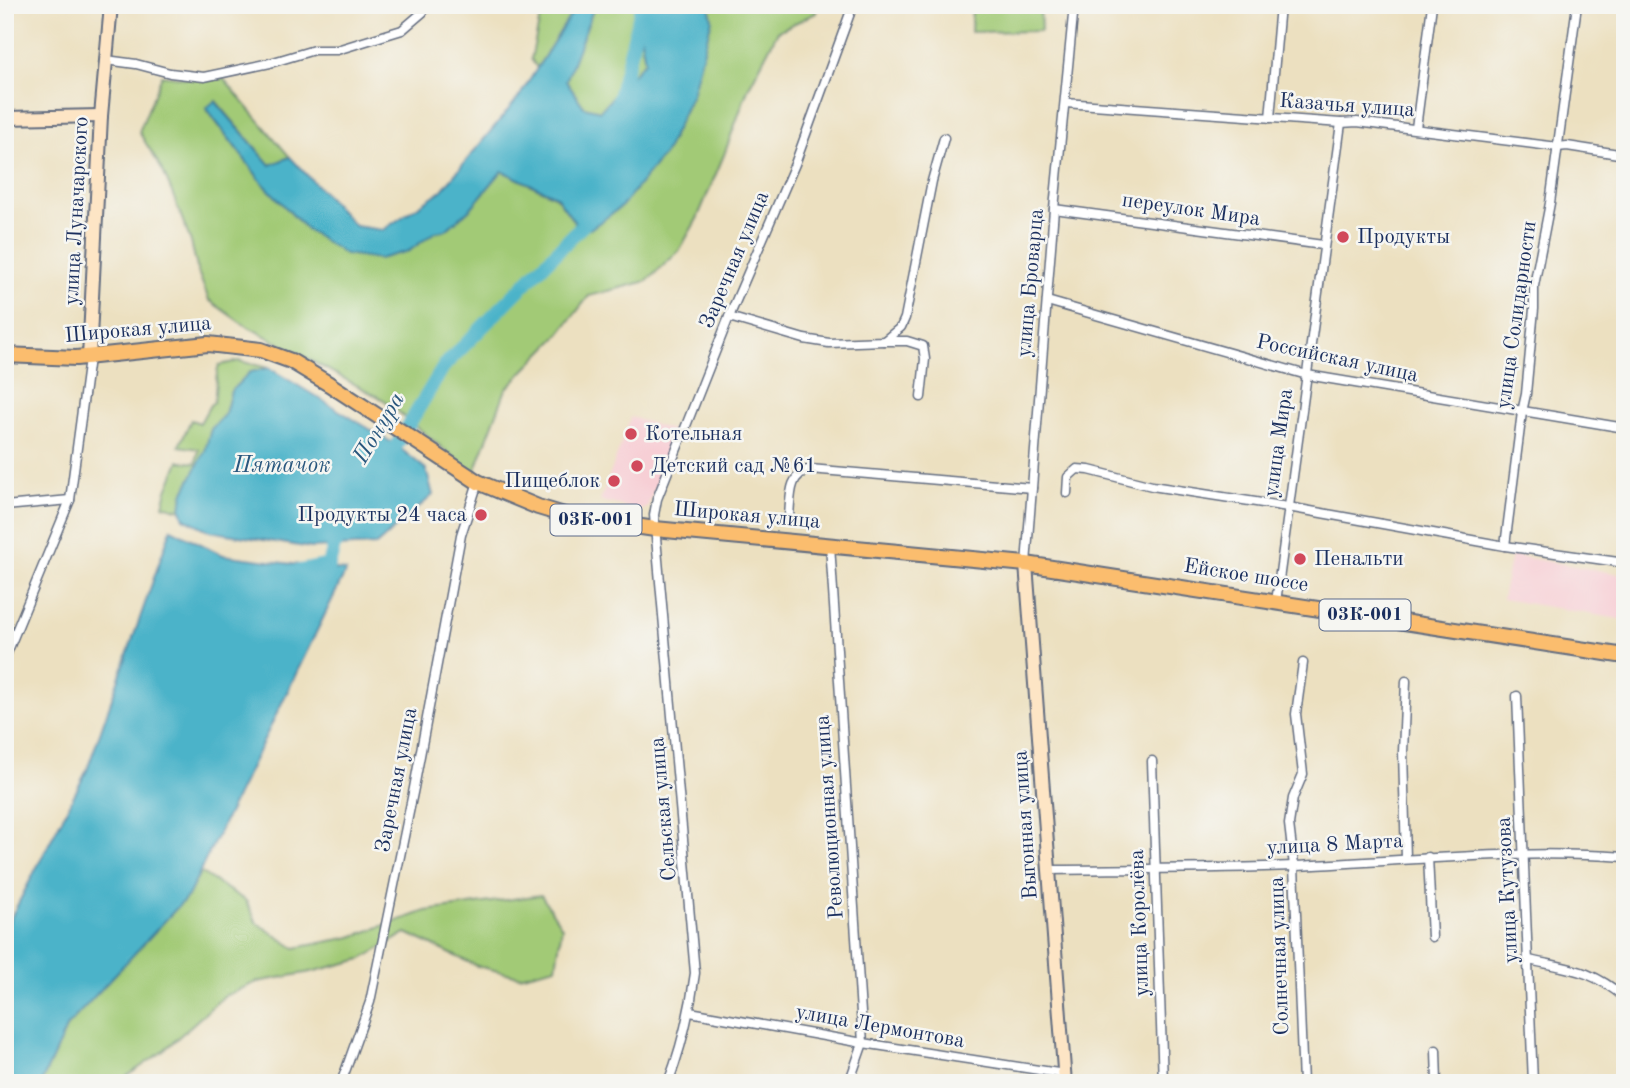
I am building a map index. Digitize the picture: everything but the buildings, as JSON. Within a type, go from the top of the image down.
[{"type":"main road","name":"Широкая улица","points":[[5,355],[89,358],[178,346],[227,345],[261,350],[291,362],[340,391],[478,482],[538,507],[568,516],[656,529],[1026,564]]},
{"type":"main road","name":"Ейское шоссе","points":[[1026,564],[1625,656]]},
{"type":"street","name":"улица Луначарского","points":[[5,658],[70,500],[89,358],[101,116],[111,5]]},
{"type":"street","points":[[106,60],[136,64],[170,74],[204,76],[270,63],[314,50],[337,50],[402,30],[423,12],[426,5]]},
{"type":"street","name":"Заречная улица","points":[[656,529],[657,499],[729,317],[796,164],[853,5]]},
{"type":"street","name":"улица Броварца","points":[[1026,564],[1054,209],[1074,5]]},
{"type":"street","points":[[1270,118],[1280,5]]},
{"type":"street","points":[[1416,128],[1432,5]]},
{"type":"street","name":"улица Солидарности","points":[[1505,546],[1526,394],[1534,286],[1550,204],[1577,5]]},
{"type":"street","name":"Казачья улица","points":[[1065,103],[1340,123],[1357,122],[1625,155]]},
{"type":"street","points":[[5,118],[101,116]]},
{"type":"street","name":"улица Мира","points":[[1276,602],[1340,123]]},
{"type":"street","points":[[884,341],[901,327],[905,318],[932,181],[944,138]]},
{"type":"street","name":"переулок Мира","points":[[1054,209],[1323,245]]},
{"type":"street","name":"Российская улица","points":[[1047,301],[1307,375],[1625,428]]},
{"type":"street","points":[[729,317],[804,339],[829,343],[907,341],[923,346],[925,359],[921,397]]},
{"type":"street","points":[[789,516],[795,479],[798,474],[810,469],[1032,488]]},
{"type":"street","points":[[1067,493],[1068,477],[1077,469],[1089,470],[1152,486],[1505,546],[1625,563]]},
{"type":"street","name":"Заречная улица","points":[[341,1083],[370,1002],[414,788],[461,535],[478,482]]},
{"type":"street","points":[[5,506],[70,500]]},
{"type":"street","name":"Сельская улица","points":[[656,529],[695,973],[682,1047],[668,1083]]},
{"type":"street","name":"Революционная улица","points":[[831,545],[863,1043],[849,1083]]},
{"type":"street","name":"Выгонная улица","points":[[1026,564],[1065,1078]]},
{"type":"street","name":"Солнечная улица","points":[[1303,663],[1296,714],[1303,774],[1293,798],[1289,824],[1294,866],[1303,1083]]},
{"type":"street","points":[[1406,681],[1403,752],[1406,858]]},
{"type":"street","name":"улица Кутузова","points":[[1517,696],[1534,1083]]},
{"type":"street","name":"улица Королёва","points":[[1152,761],[1163,1083]]},
{"type":"street","points":[[1428,857],[1432,937]]},
{"type":"street","name":"улица 8 Марта","points":[[1048,870],[1294,866],[1428,857],[1625,857]]},
{"type":"street","points":[[1529,960],[1587,973],[1607,983],[1625,998]]},
{"type":"street","name":"улица Лермонтова","points":[[690,1012],[1065,1078]]},
{"type":"street","points":[[1436,1050],[1437,1083]]},
{"type":"shaded area","points":[[631,417],[677,432],[647,508],[641,510],[600,501]]},
{"type":"shaded area","points":[[1511,555],[1625,575],[1625,620],[1502,599]]},
{"type":"green space","points":[[543,5],[577,5],[537,68],[531,59]]},
{"type":"green space","points":[[584,5],[635,5],[645,61],[601,111],[584,107],[566,81],[594,7]]},
{"type":"green space","points":[[709,5],[817,5],[816,13],[778,31],[748,89],[697,219],[679,251],[647,281],[589,296],[556,338],[506,389],[474,474],[384,400],[241,323],[209,300],[171,190],[163,171],[139,132],[162,75],[206,80],[223,78],[290,157],[270,165],[216,101],[206,109],[261,181],[306,229],[409,251],[435,232],[446,230],[471,208],[502,171],[556,197],[575,223],[665,153],[692,94],[712,19]]},
{"type":"green space","points":[[972,5],[1040,5],[1041,31],[971,32]]},
{"type":"green space","points":[[239,361],[269,368],[250,372],[231,391],[225,414],[211,429],[206,451],[183,494],[181,510],[163,505],[179,461],[196,463],[199,449],[179,446],[191,420],[200,423],[214,402],[219,365]]},
{"type":"green space","points":[[200,872],[246,901],[257,923],[295,948],[351,937],[426,911],[541,895],[562,927],[556,967],[519,976],[477,966],[406,933],[362,959],[257,982],[224,996],[162,1052],[117,1083],[41,1083],[67,1026],[188,896]]},
{"type":"water","points":[[577,5],[594,7],[566,81],[584,107],[600,111],[645,61],[635,5],[709,5],[712,19],[692,94],[665,153],[621,207],[590,229],[575,223],[556,196],[502,171],[471,208],[446,230],[435,232],[409,251],[379,259],[345,254],[306,229],[261,181],[206,108],[215,101],[270,165],[290,157],[355,226],[383,230],[442,190],[519,97]]},
{"type":"water","name":"Пятачок","points":[[269,368],[396,445],[426,469],[433,495],[376,545],[311,548],[210,531],[184,518],[181,510],[183,494],[205,451],[211,429],[225,414],[231,391],[250,372]]},
{"type":"water","points":[[171,529],[223,555],[346,571],[188,896],[67,1026],[41,1083],[5,1083],[5,929],[87,770]]},
{"type":"waterway","name":"Понура","points":[[617,106],[642,5]]},
{"type":"waterway","name":"Понура","points":[[387,461],[444,366],[588,220],[590,210]]},
{"type":"waterway","name":"Понура","points":[[299,571],[329,565],[334,546],[344,532]]},
{"type":"place","name":"Продукты","points":[[1343,237]]},
{"type":"place","name":"Котельная","points":[[631,434]]},
{"type":"place","name":"Детский сад №61","points":[[637,466]]},
{"type":"place","name":"Пищеблок","points":[[614,481]]},
{"type":"place","name":"Продукты 24 часа","points":[[481,515]]},
{"type":"place","name":"Пенальти","points":[[1300,559]]}]
